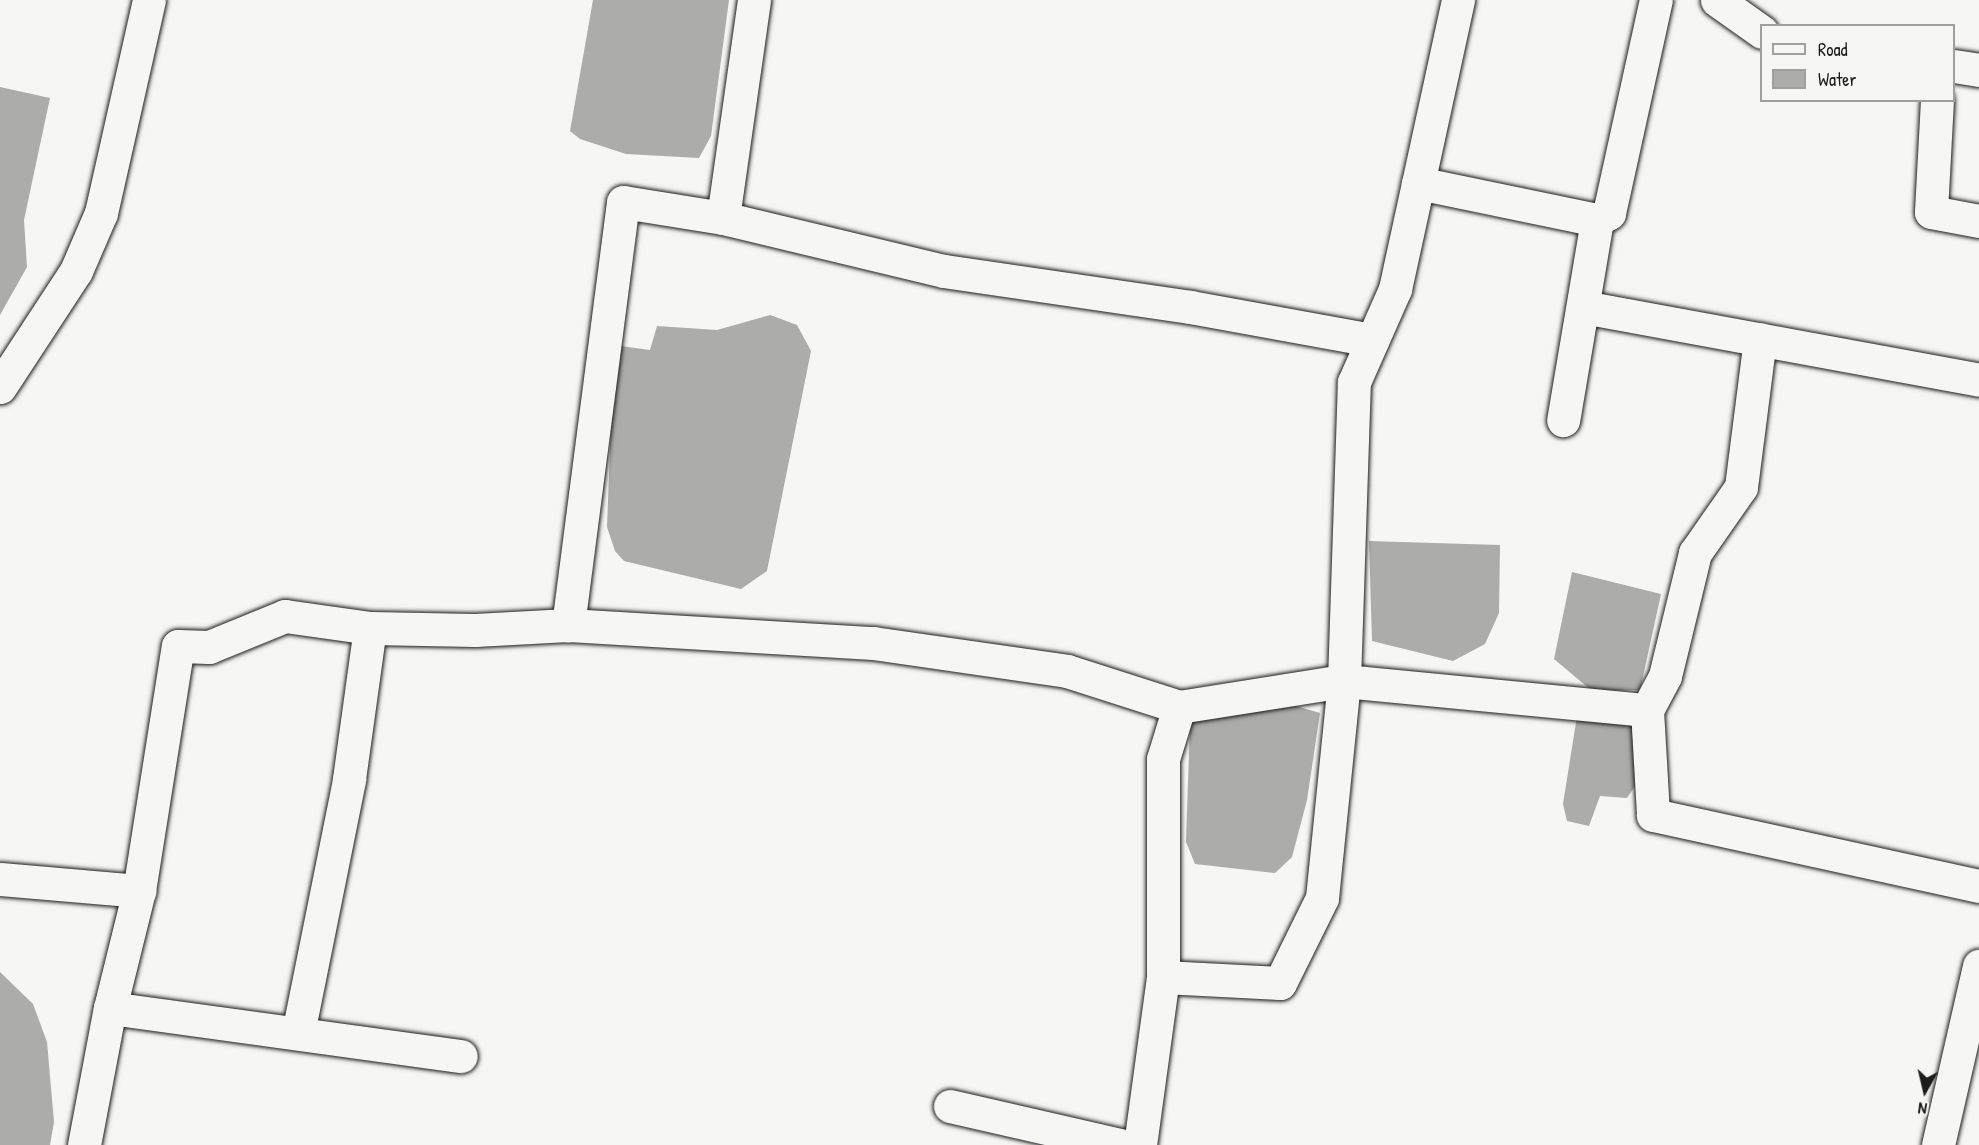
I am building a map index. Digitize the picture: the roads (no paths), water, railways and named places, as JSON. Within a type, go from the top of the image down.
[{"type":"street","points":[[0,387],[76,271],[101,213],[149,0]]},
{"type":"street","points":[[723,218],[754,0]]},
{"type":"street","points":[[1163,977],[1280,983],[1322,898],[1344,681],[1354,382],[1395,290],[1458,0]]},
{"type":"street","points":[[1418,183],[1597,220],[1609,213],[1656,0]]},
{"type":"street","points":[[1717,0],[1760,31]]},
{"type":"street","points":[[1955,66],[1979,70]]},
{"type":"street","points":[[1937,102],[1931,212],[1979,221]]},
{"type":"street","points":[[568,625],[623,202],[723,218],[944,271],[1190,307],[1372,340]]},
{"type":"street","points":[[1563,420],[1597,220]]},
{"type":"street","points":[[1583,307],[1979,380]]},
{"type":"street","points":[[1760,339],[1741,487],[1695,553],[1665,676],[1647,710],[1653,815],[1979,886]]},
{"type":"street","points":[[84,1145],[110,1008],[139,891],[178,646],[209,647],[285,616],[370,628],[568,625],[873,643],[1068,670],[1179,707],[1344,681],[1647,710]]},
{"type":"street","points":[[298,1033],[349,778],[370,628]]},
{"type":"street","points":[[1140,1145],[1163,977],[1163,759],[1179,707]]},
{"type":"street","points":[[0,879],[139,891]]},
{"type":"street","points":[[1938,1145],[1979,966]]},
{"type":"street","points":[[110,1008],[461,1056]]},
{"type":"street","points":[[950,1106],[1120,1145]]},
{"type":"water","points":[[593,0],[729,0],[711,136],[699,158],[626,154],[580,139],[570,131]]},
{"type":"water","points":[[0,87],[50,98],[24,220],[27,267],[0,315]]},
{"type":"water","points":[[770,315],[797,325],[811,351],[767,571],[741,589],[624,561],[615,551],[607,527],[614,345],[650,350],[657,326],[717,330]]},
{"type":"water","points":[[1369,541],[1500,545],[1499,613],[1485,644],[1453,661],[1372,641]]},
{"type":"water","points":[[1572,572],[1661,594],[1640,690],[1592,691],[1554,659]]},
{"type":"water","points":[[1296,706],[1320,713],[1307,800],[1292,857],[1275,873],[1195,864],[1186,842],[1190,722]]},
{"type":"water","points":[[1577,716],[1635,724],[1635,786],[1627,798],[1600,796],[1589,826],[1567,821],[1563,804]]},
{"type":"water","points":[[0,972],[33,1004],[47,1042],[54,1122],[50,1145],[0,1145]]}]
